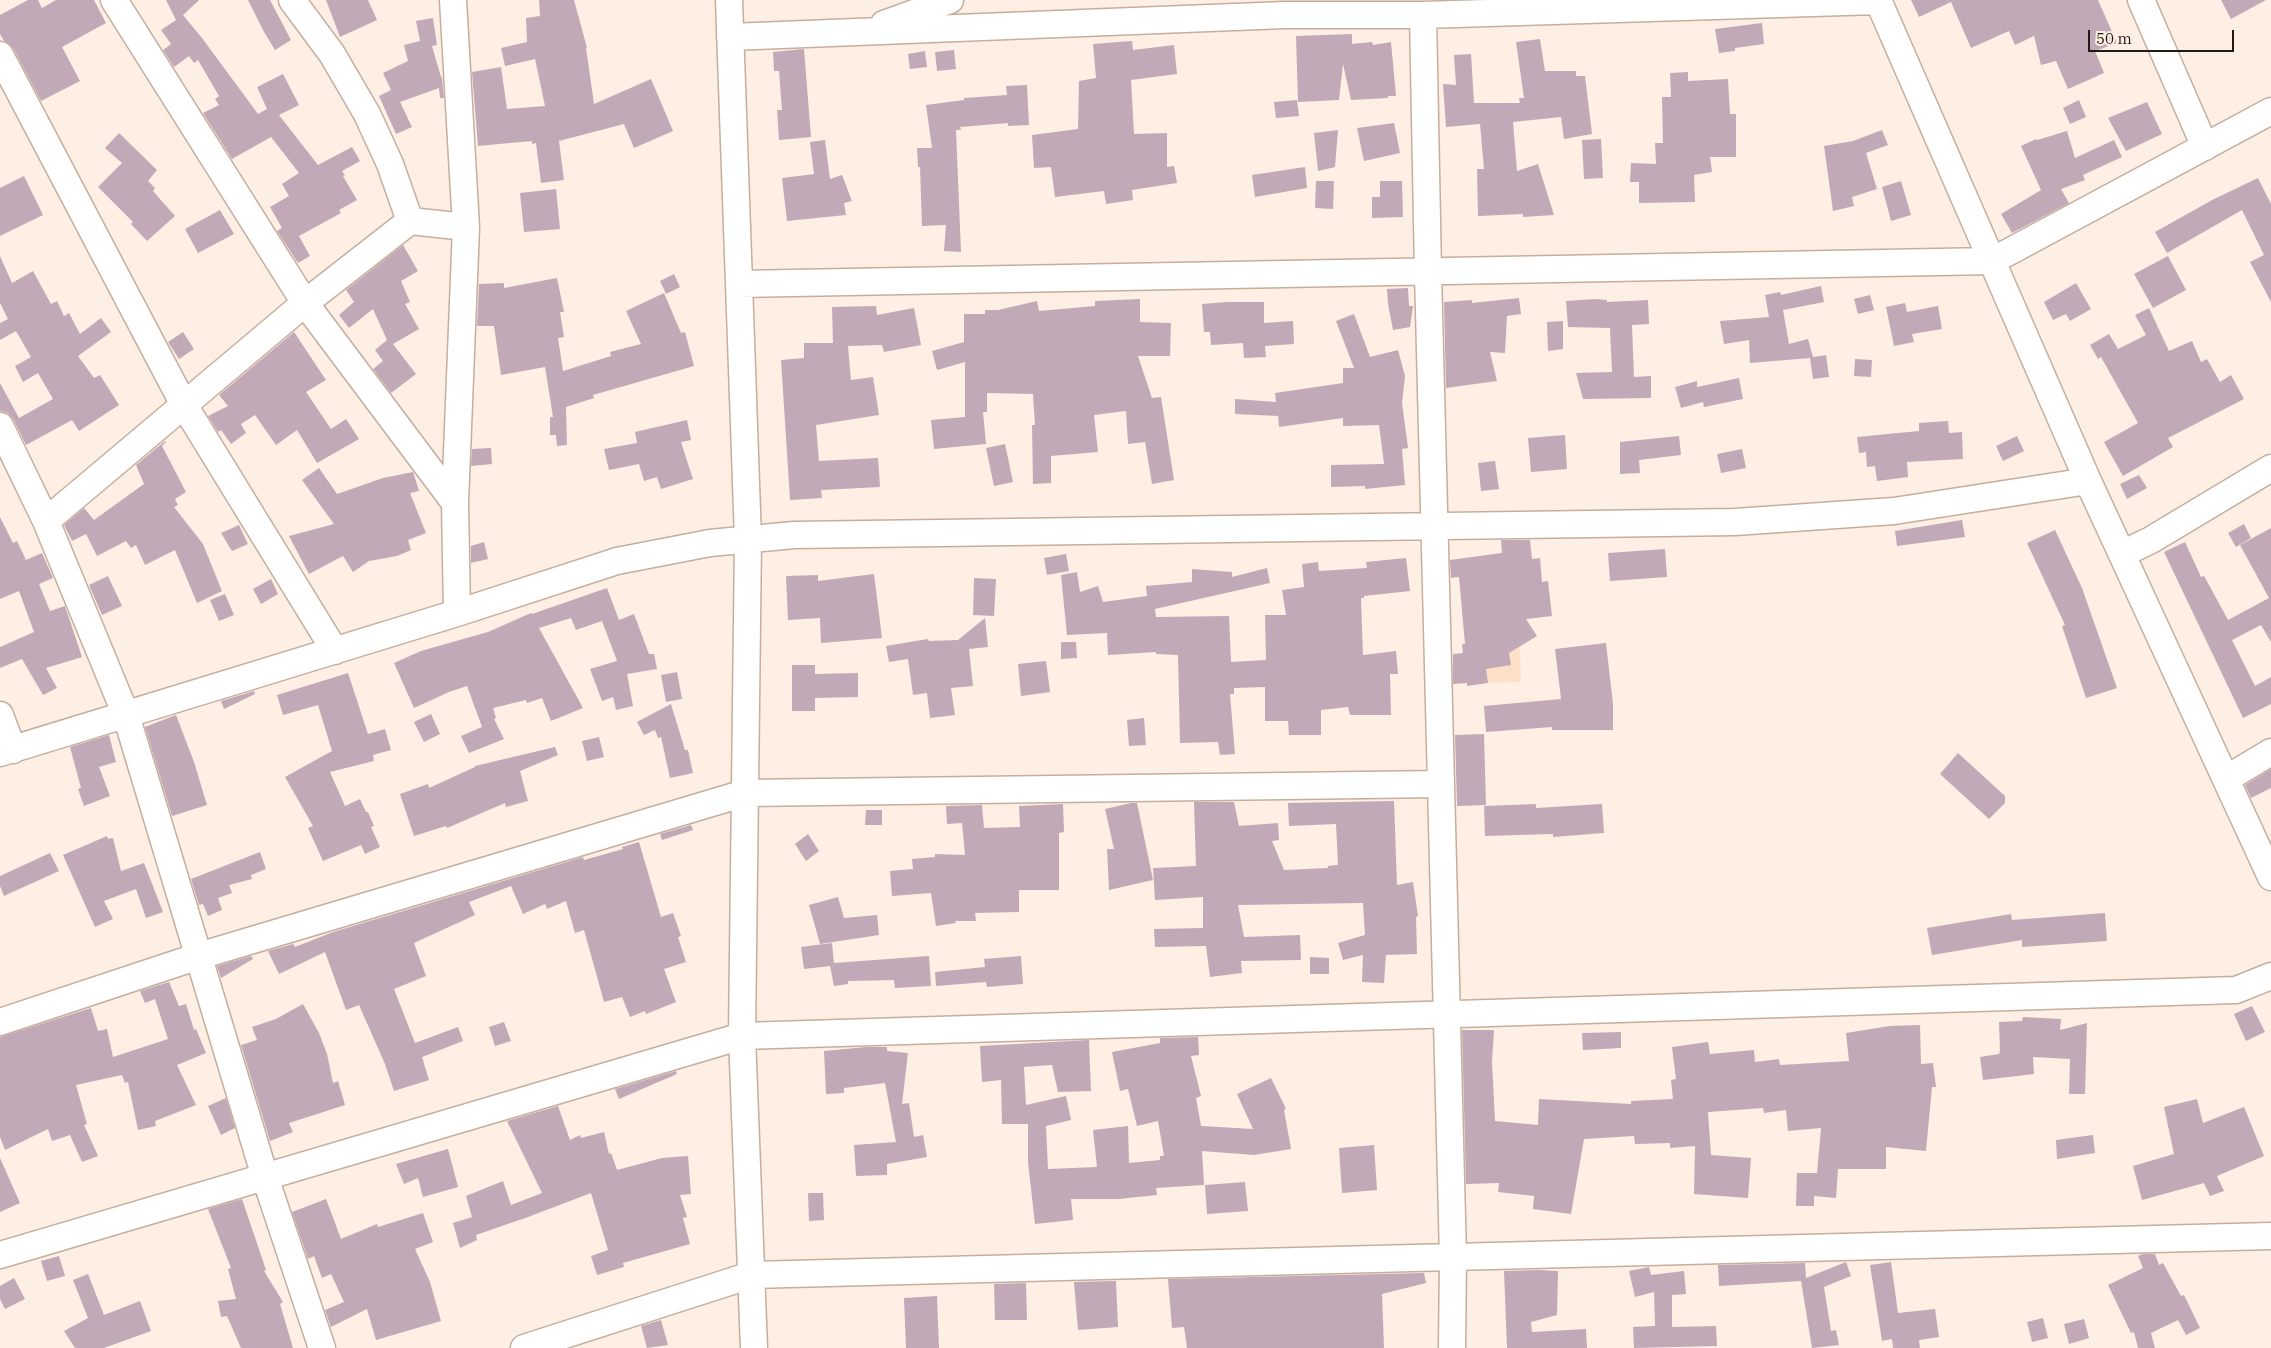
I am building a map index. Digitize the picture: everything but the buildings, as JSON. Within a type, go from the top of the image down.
[{"type":"street","points":[[114,0],[305,303],[455,503]]},
{"type":"street","points":[[292,0],[332,54],[367,114],[390,164],[410,221]]},
{"type":"street","points":[[453,0],[466,227],[455,503],[457,613]]},
{"type":"street","points":[[728,0],[748,539],[742,1036],[754,1348]]},
{"type":"street","points":[[860,33],[950,0]]},
{"type":"street","points":[[730,37],[860,33],[1278,7],[1423,15],[1564,5],[1878,0],[2088,481],[2271,877]]},
{"type":"street","points":[[2141,0],[2204,147]]},
{"type":"street","points":[[1423,15],[1440,784],[1453,1257],[1452,1348]]},
{"type":"street","points":[[0,55],[184,405],[335,651]]},
{"type":"street","points":[[739,284],[1992,262],[2271,111]]},
{"type":"street","points":[[46,521],[305,303],[410,221],[466,227]]},
{"type":"street","points":[[0,426],[46,521],[126,715],[265,1176],[322,1348]]},
{"type":"street","points":[[2122,554],[2151,540],[2271,468]]},
{"type":"street","points":[[0,715],[7,752],[457,613],[618,561],[710,543],[794,535],[1735,522],[1884,512],[2088,481]]},
{"type":"street","points":[[2226,779],[2271,752]]},
{"type":"street","points":[[0,1022],[199,956],[745,792],[1440,784]]},
{"type":"street","points":[[0,1255],[742,1036],[2236,990],[2271,976]]},
{"type":"street","points":[[524,1348],[751,1275],[2271,1236]]},
{"type":"shaded area","points":[[1519,632],[1521,682],[1474,683],[1495,654]]}]
